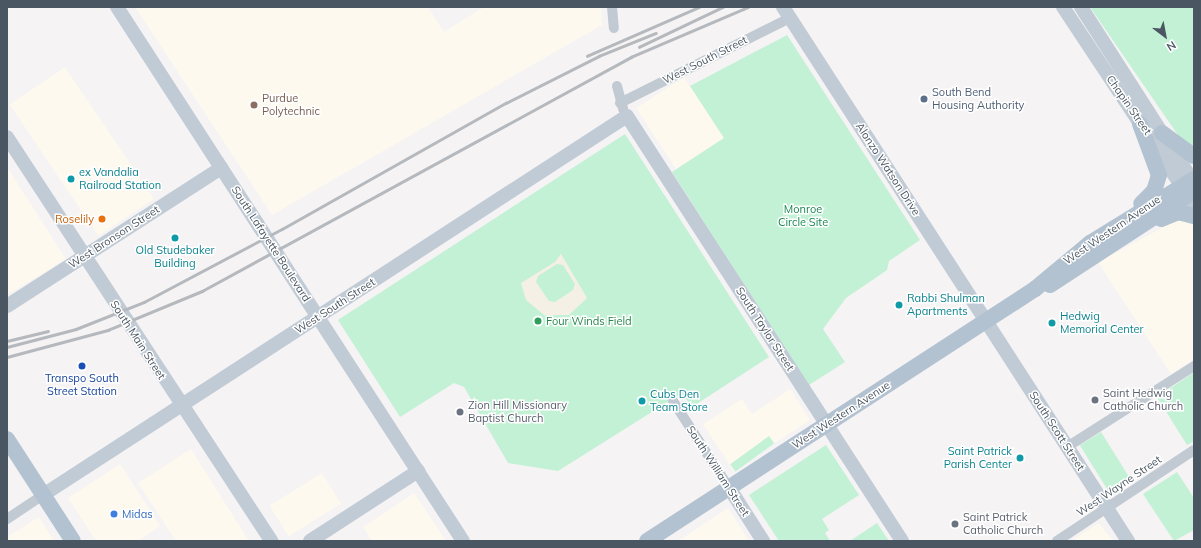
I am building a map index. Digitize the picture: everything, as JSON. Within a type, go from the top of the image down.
[{"type":"main road","points":[[1121,230],[1154,191],[1158,180],[1156,162],[1140,124]]},
{"type":"main road","points":[[1162,133],[1194,156]]},
{"type":"main road","name":"West Western Avenue","points":[[647,541],[730,489],[1035,289],[1062,264],[1191,188]]},
{"type":"main road","points":[[1121,230],[1169,214],[1182,212],[1194,216]]},
{"type":"main road","points":[[7,439],[73,541]]},
{"type":"street","name":"South Lafayette Boulevard","points":[[117,7],[463,541]]},
{"type":"street","points":[[612,7],[614,28]]},
{"type":"street","name":"Chapin Street","points":[[1063,7],[1140,124],[1191,188]]},
{"type":"street","name":"Chapin Street","points":[[1081,7],[1162,133],[1191,188]]},
{"type":"street","name":"West South Street","points":[[620,103],[786,12]]},
{"type":"street","name":"Alonzo Watson Drive","points":[[786,12],[986,321]]},
{"type":"street","points":[[617,86],[620,103],[627,116]]},
{"type":"street","name":"West South Street","points":[[43,495],[182,407],[318,316],[627,116]]},
{"type":"street","name":"South Taylor Street","points":[[627,116],[902,541]]},
{"type":"street","name":"South Main Street","points":[[7,137],[182,407],[271,541]]},
{"type":"street","name":"West Bronson Street","points":[[7,306],[221,168]]},
{"type":"street","name":"South Scott Street","points":[[986,321],[1128,541]]},
{"type":"street","points":[[1067,447],[1194,366]]},
{"type":"street","name":"South William Street","points":[[673,401],[763,541]]},
{"type":"street","name":"West Wayne Street","points":[[1057,541],[1194,450]]},
{"type":"street","points":[[310,541],[418,471]]},
{"type":"street","points":[[7,519],[43,495]]},
{"type":"shaded area","points":[[135,7],[428,7],[444,32],[484,7],[601,7],[602,25],[272,215]]},
{"type":"shaded area","points":[[65,67],[154,199],[98,236],[9,104]]},
{"type":"shaded area","points":[[684,77],[724,138],[676,169],[636,108]]},
{"type":"shaded area","points":[[7,167],[66,259],[7,295]]},
{"type":"shaded area","points":[[1179,219],[1194,226],[1194,359],[1171,374],[1098,262]]},
{"type":"shaded area","points":[[790,389],[810,420],[733,470],[703,424],[742,399],[752,414]]},
{"type":"shaded area","points":[[191,449],[249,541],[176,541],[138,483]]},
{"type":"shaded area","points":[[120,464],[160,526],[138,541],[96,541],[68,498]]},
{"type":"shaded area","points":[[322,473],[341,504],[288,536],[269,506]]},
{"type":"shaded area","points":[[414,493],[446,541],[372,541],[363,527]]},
{"type":"shaded area","points":[[728,508],[749,541],[678,541]]},
{"type":"shaded area","points":[[39,517],[54,541],[7,541],[7,537]]},
{"type":"shaded area","points":[[1099,523],[1113,541],[1071,541]]},
{"type":"green space","points":[[1090,7],[1194,7],[1194,148],[1180,138]]},
{"type":"green space","name":"Monroe Circle Site","points":[[787,35],[920,240],[889,261],[887,270],[846,298],[823,329],[845,362],[809,385],[672,172],[724,138],[690,86]]},
{"type":"green space","points":[[625,134],[769,357],[692,407],[682,393],[558,471],[508,463],[464,387],[454,383],[400,417],[338,320]]},
{"type":"green space","points":[[1193,373],[1194,441],[1187,445],[1157,397]]},
{"type":"green space","points":[[1101,432],[1132,481],[1111,494],[1080,445]]},
{"type":"green space","points":[[769,436],[774,443],[735,471],[730,464]]},
{"type":"green space","points":[[826,445],[859,495],[822,519],[829,530],[825,533],[830,541],[779,541],[749,495]]},
{"type":"green space","points":[[1177,472],[1194,498],[1194,530],[1174,541],[1143,494]]},
{"type":"green space","points":[[877,523],[889,541],[850,541]]},
{"type":"sand","points":[[561,254],[587,298],[569,315],[544,315],[526,300],[521,283],[555,262]],"holes":[[[557,264],[563,265],[575,284],[573,290],[555,302],[549,301],[536,282],[538,276]]]},
{"type":"railway","points":[[587,56],[699,7]]},
{"type":"railway","points":[[639,47],[723,7]]},
{"type":"railway","points":[[7,357],[108,330],[202,291],[631,57],[748,7]]},
{"type":"railway","points":[[7,347],[76,329],[144,302],[282,229],[506,103],[599,56],[656,33]]},
{"type":"railway","points":[[7,341],[48,331]]},
{"type":"place","name":"South Bend Housing Authority","points":[[924,99]]},
{"type":"place","name":"Purdue Polytechnic","points":[[254,105]]},
{"type":"place","name":"ex Vandalia Railroad Station","points":[[71,179]]},
{"type":"place","name":"Roselily","points":[[102,219]]},
{"type":"place","name":"Old Studebaker Building","points":[[175,238]]},
{"type":"place","name":"Rabbi Shulman Apartments","points":[[899,305]]},
{"type":"place","name":"Four Winds Field","points":[[538,321]]},
{"type":"place","name":"Hedwig Memorial Center","points":[[1052,323]]},
{"type":"place","name":"Transpo South Street Station","points":[[82,366]]},
{"type":"place","name":"Saint Hedwig Catholic Church","points":[[1095,400]]},
{"type":"place","name":"Cubs Den Team Store","points":[[642,401]]},
{"type":"place","name":"Zion Hill Missionary Baptist Church","points":[[460,412]]},
{"type":"place","name":"Saint Patrick Parish Center","points":[[1020,458]]},
{"type":"place","name":"Midas","points":[[114,514]]},
{"type":"place","name":"Saint Patrick Catholic Church","points":[[955,524]]}]
